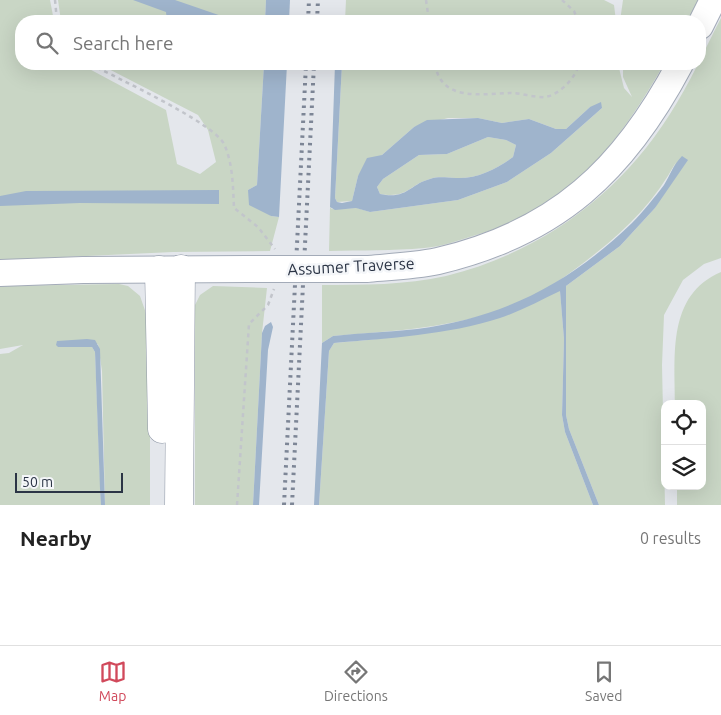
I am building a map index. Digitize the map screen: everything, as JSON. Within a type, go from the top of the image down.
[{"type":"highway","points":[[163,505],[170,269]]},
{"type":"highway","points":[[170,269],[179,505]]},
{"type":"main road","points":[[706,15],[713,0]]},
{"type":"main road","name":"Assumer Traverse","points":[[0,273],[170,269],[366,269],[445,259],[486,248],[548,219],[598,180],[629,146],[660,102],[677,70]]},
{"type":"path","points":[[55,0],[56,15]]},
{"type":"path","points":[[426,0],[428,15]]},
{"type":"path","points":[[562,0],[574,11],[576,15]]},
{"type":"path","points":[[102,70],[175,108],[204,126],[224,142],[233,184],[234,208],[268,237],[275,248],[275,256]]},
{"type":"path","points":[[436,70],[437,76],[444,86],[456,91],[484,96],[528,94],[545,97],[562,89],[578,70]]},
{"type":"path","points":[[237,505],[249,324],[268,305],[274,289],[274,281]]},
{"type":"green space","points":[[0,0],[50,0],[53,15],[15,15],[15,70],[91,70],[166,110],[177,164],[200,174],[216,162],[208,130],[198,115],[111,70],[264,70],[257,185],[248,190],[271,216],[279,217],[270,251],[173,252],[0,260]]},
{"type":"green space","points":[[58,0],[266,0],[265,15],[60,15]]},
{"type":"green space","points":[[346,0],[604,0],[614,5],[615,15],[345,15]]},
{"type":"green space","points":[[623,0],[699,0],[690,15],[621,15]]},
{"type":"green space","points":[[721,18],[721,258],[704,264],[683,280],[664,315],[663,400],[661,400],[661,490],[665,490],[665,505],[599,505],[569,429],[566,415],[566,286],[620,246],[655,208],[676,162],[651,200],[620,233],[576,269],[521,302],[466,320],[422,328],[333,336],[322,343],[322,285],[400,283],[446,276],[481,266],[545,236],[574,217],[627,170],[650,143],[670,114],[695,70],[706,70],[706,48]]},
{"type":"green space","points":[[342,70],[620,70],[624,88],[632,97],[623,77],[623,70],[660,70],[628,121],[588,169],[565,190],[539,208],[509,223],[437,246],[401,250],[329,251],[330,207],[332,209],[357,208],[370,212],[458,200],[507,182],[551,153],[602,108],[590,107],[566,129],[556,129],[529,119],[502,123],[478,118],[448,118],[414,127],[358,176],[352,201],[337,202],[335,198]]},
{"type":"green space","points":[[488,137],[506,140],[516,145],[513,157],[493,169],[472,177],[434,178],[423,181],[403,193],[380,194],[377,187],[383,179],[419,155],[447,154]]},
{"type":"green space","points":[[721,272],[721,505],[677,505],[677,490],[706,490],[706,400],[675,400],[675,347],[678,328],[683,311],[691,295],[704,282]]},
{"type":"green space","points":[[119,284],[128,286],[140,296],[147,316],[150,379],[150,505],[105,505],[102,371],[98,344],[59,347],[92,347],[95,352],[101,505],[0,505],[0,354],[9,353],[23,345],[0,349],[0,286]]},
{"type":"green space","points":[[213,286],[267,288],[262,333],[253,505],[195,505],[195,305],[200,295]]},
{"type":"green space","points":[[560,290],[564,339],[562,415],[565,432],[593,505],[319,505],[329,351],[334,343],[393,337],[450,328],[505,313]]},
{"type":"water","points":[[133,0],[175,0],[219,15],[166,15],[166,12]]},
{"type":"water","points":[[266,0],[290,0],[289,15],[265,15]]},
{"type":"water","points":[[264,70],[287,70],[279,217],[271,216],[249,205],[248,190],[257,185]]},
{"type":"water","points":[[335,70],[342,70],[335,198],[337,202],[342,203],[352,201],[358,176],[367,158],[382,155],[414,127],[427,120],[478,118],[502,123],[529,119],[556,129],[566,129],[590,107],[601,102],[602,108],[551,153],[507,182],[458,200],[370,212],[356,208],[335,210],[330,207]],"holes":[[[488,137],[506,140],[516,145],[513,157],[486,172],[472,177],[434,178],[423,181],[408,191],[396,195],[380,194],[377,187],[383,179],[419,155],[447,154]]]},
{"type":"water","points":[[682,156],[688,160],[655,208],[620,246],[566,286],[566,415],[569,429],[599,505],[593,505],[565,432],[562,415],[564,339],[560,291],[516,312],[480,324],[418,335],[334,343],[329,351],[319,505],[314,505],[322,343],[333,336],[417,329],[448,324],[478,316],[534,294],[584,263],[632,223],[664,185],[674,166]]},
{"type":"water","points":[[219,190],[219,204],[80,203],[0,206],[0,196],[26,191]]},
{"type":"water","points":[[271,322],[273,327],[268,350],[259,505],[253,505],[262,333],[265,326]]},
{"type":"water","points":[[95,340],[100,349],[105,505],[101,505],[95,352],[92,347],[58,347],[56,345],[57,341]]},
{"type":"railway","points":[[308,15],[309,0]]},
{"type":"railway","points":[[317,15],[318,0]]},
{"type":"railway","points":[[284,505],[306,70]]},
{"type":"railway","points":[[292,505],[314,70]]}]
